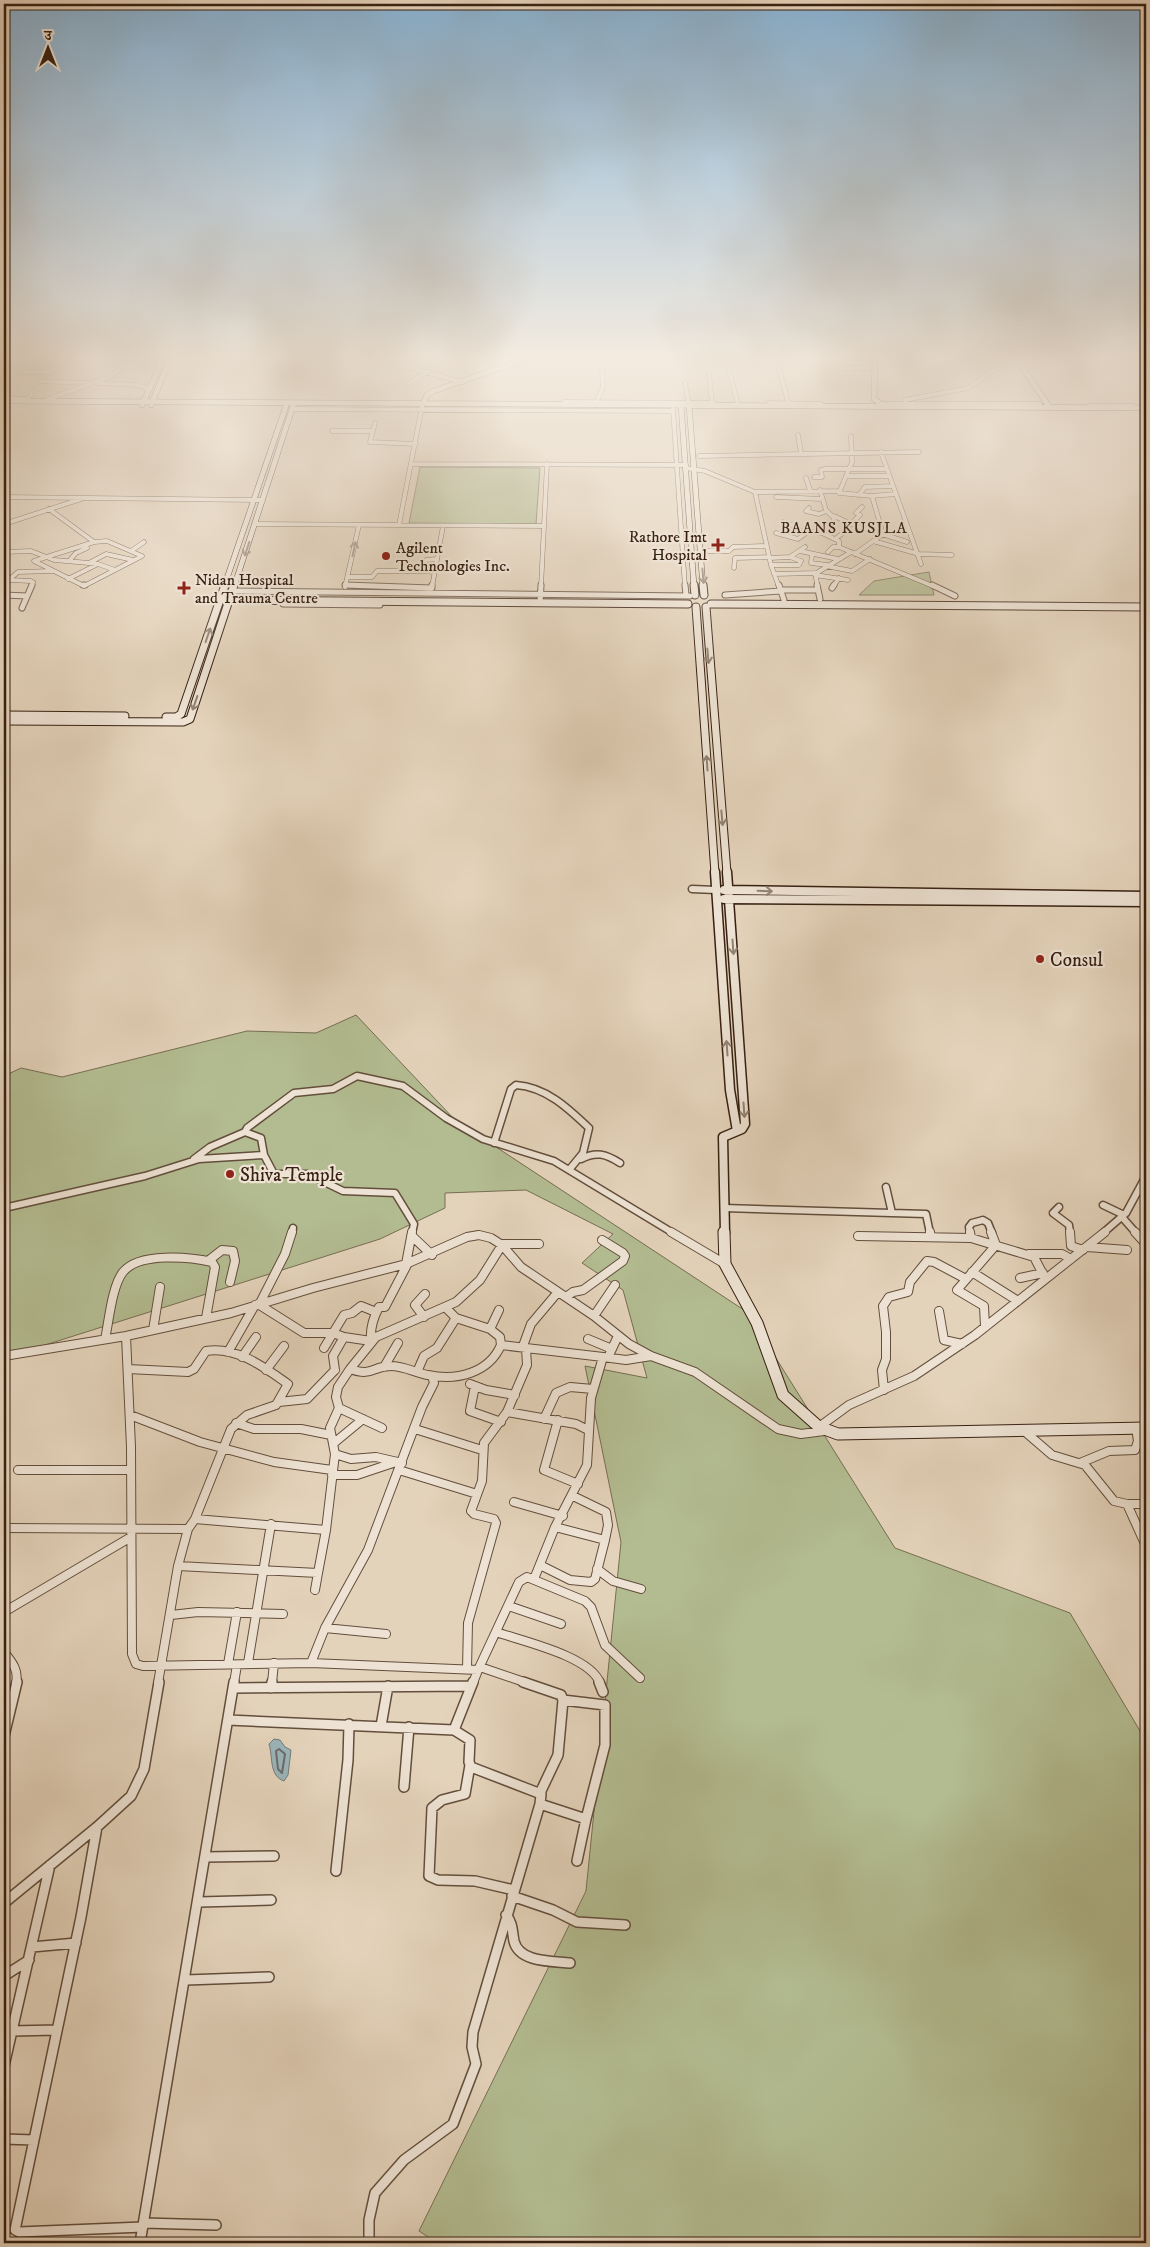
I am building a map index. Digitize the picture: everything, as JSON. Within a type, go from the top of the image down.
[{"type":"street","points":[[181,719],[267,462]]},
{"type":"street","points":[[4,721],[190,719],[276,462]]},
{"type":"street","points":[[678,462],[716,894],[730,1090],[737,1131]]},
{"type":"street","points":[[686,462],[691,600]]},
{"type":"street","points":[[693,462],[704,595],[710,603],[745,1124],[737,1131],[723,1137],[725,1264],[757,1322],[783,1395],[821,1429],[838,1434],[1141,1428],[1135,1450],[1109,1451],[1080,1463]]},
{"type":"street","points":[[840,491],[852,462]]},
{"type":"street","points":[[884,462],[921,564]]},
{"type":"street","points":[[399,525],[412,464],[678,465],[705,471],[755,492],[840,491]]},
{"type":"street","points":[[541,598],[547,464]]},
{"type":"street","points":[[814,477],[822,477],[821,470],[825,469],[887,469]]},
{"type":"street","points":[[846,476],[889,476]]},
{"type":"street","points":[[806,478],[810,490]]},
{"type":"street","points":[[860,495],[865,487],[893,486]]},
{"type":"street","points":[[820,490],[827,511],[834,516],[851,524],[907,542]]},
{"type":"street","points":[[840,491],[841,495],[872,496],[896,494]]},
{"type":"street","points":[[755,492],[771,565],[784,600]]},
{"type":"street","points":[[872,496],[883,534]]},
{"type":"street","points":[[4,497],[263,500]]},
{"type":"street","points":[[776,497],[822,499]]},
{"type":"street","points":[[4,524],[83,498]]},
{"type":"street","points":[[851,524],[860,515],[856,513],[862,507]]},
{"type":"street","points":[[809,508],[806,511],[819,514],[827,511]]},
{"type":"street","points":[[50,509],[93,543]]},
{"type":"street","points":[[783,522],[806,533],[823,532],[833,524],[834,516]]},
{"type":"street","points":[[817,523],[829,527]]},
{"type":"street","points":[[255,524],[544,526]]},
{"type":"street","points":[[359,525],[345,587],[432,588],[443,526]]},
{"type":"street","points":[[813,528],[835,539],[839,542],[839,547]]},
{"type":"street","points":[[776,533],[799,539],[806,533]]},
{"type":"street","points":[[835,539],[843,533]]},
{"type":"street","points":[[816,574],[826,565],[874,542],[883,534]]},
{"type":"street","points":[[107,541],[142,556],[84,586],[34,562],[44,557],[93,543],[107,541]]},
{"type":"street","points":[[131,551],[144,542]]},
{"type":"street","points":[[874,542],[919,554],[952,555]]},
{"type":"street","points":[[69,561],[76,553],[94,545],[93,543]]},
{"type":"street","points":[[706,551],[728,551],[732,547],[767,546]]},
{"type":"street","points":[[790,557],[805,547]]},
{"type":"street","points":[[828,552],[833,547],[839,547],[954,596]]},
{"type":"street","points":[[4,552],[31,551],[44,557],[98,564],[115,570]]},
{"type":"street","points":[[800,551],[838,559]]},
{"type":"street","points":[[89,563],[104,552],[133,560]]},
{"type":"street","points":[[812,555],[812,563],[852,571],[870,560]]},
{"type":"street","points":[[734,568],[735,558],[790,557],[800,561],[800,564],[771,565]]},
{"type":"street","points":[[422,571],[426,560],[437,559]]},
{"type":"street","points":[[68,579],[98,564]]},
{"type":"street","points":[[348,577],[372,577],[378,571],[435,572]]},
{"type":"street","points":[[4,584],[18,572],[54,572]]},
{"type":"street","points":[[774,574],[816,574],[848,580]]},
{"type":"street","points":[[816,574],[820,599]]},
{"type":"street","points":[[832,588],[839,578]]},
{"type":"street","points":[[10,580],[32,582],[22,608]]},
{"type":"street","points":[[726,595],[780,590],[818,590]]},
{"type":"street","points":[[4,595],[27,596]]},
{"type":"street","points":[[325,603],[691,600],[704,595]]},
{"type":"street","points":[[221,598],[232,596],[541,598],[691,600],[710,603],[1146,602]]},
{"type":"street","points":[[232,596],[283,604],[541,598]]},
{"type":"street","points":[[710,603],[820,599],[844,602],[1146,607]]},
{"type":"street","points":[[4,715],[181,719]]},
{"type":"street","points":[[692,889],[729,895],[1146,902]]},
{"type":"street","points":[[810,896],[1146,896]]},
{"type":"street","points":[[193,1160],[210,1147],[245,1132],[247,1128],[276,1108],[290,1095],[333,1089],[354,1077],[362,1076],[403,1086],[446,1118],[494,1143],[554,1161],[725,1264]]},
{"type":"street","points":[[494,1143],[511,1089],[516,1085],[531,1086],[564,1104],[589,1128],[583,1153],[569,1170]]},
{"type":"street","points":[[245,1132],[260,1137],[264,1155],[274,1174],[308,1174],[342,1191],[395,1193],[414,1224],[407,1264],[385,1307],[379,1307],[376,1312],[370,1330],[371,1341]]},
{"type":"street","points":[[577,1161],[596,1152],[602,1152],[620,1164]]},
{"type":"street","points":[[4,1208],[143,1177],[193,1160],[264,1155]]},
{"type":"street","points":[[4,1356],[126,1336],[206,1318],[407,1264],[432,1255],[473,1235],[491,1238],[501,1244],[521,1267],[594,1316],[618,1336],[651,1356],[695,1372],[778,1429],[790,1434],[804,1434],[821,1429],[846,1407],[914,1376],[985,1327],[1018,1301],[1044,1275],[1071,1259],[1123,1216],[1145,1180]]},
{"type":"street","points":[[886,1186],[892,1213]]},
{"type":"street","points":[[1103,1205],[1123,1216],[1146,1244]]},
{"type":"street","points":[[1059,1207],[1053,1213],[1069,1225],[1071,1246],[1127,1250]]},
{"type":"street","points":[[724,1208],[927,1214],[931,1237]]},
{"type":"street","points":[[971,1238],[969,1227],[972,1223],[983,1220],[988,1223],[996,1245]]},
{"type":"street","points":[[228,1352],[285,1254],[292,1228]]},
{"type":"street","points":[[412,1236],[432,1255]]},
{"type":"street","points":[[858,1236],[971,1238],[1034,1257],[1044,1275]]},
{"type":"street","points":[[566,1298],[573,1292],[583,1290],[623,1261],[623,1254],[602,1240]]},
{"type":"street","points":[[501,1244],[540,1244]]},
{"type":"street","points":[[382,1428],[339,1408],[336,1401],[339,1382],[371,1341],[378,1335],[446,1308],[456,1302],[477,1283],[501,1244]]},
{"type":"street","points":[[985,1327],[984,1306],[958,1292],[966,1279],[996,1245]]},
{"type":"street","points":[[208,1261],[220,1250],[228,1248],[233,1251],[234,1261],[230,1282]]},
{"type":"street","points":[[1028,1254],[1062,1254],[1071,1259]]},
{"type":"street","points":[[104,1339],[125,1270],[140,1262],[190,1257],[208,1261],[215,1267],[206,1318]]},
{"type":"street","points":[[884,1390],[882,1370],[886,1359],[886,1332],[882,1306],[889,1297],[908,1292],[910,1282],[927,1261],[934,1262],[966,1279]]},
{"type":"street","points":[[972,1272],[1018,1301]]},
{"type":"street","points":[[1020,1278],[1044,1275]]},
{"type":"street","points":[[594,1316],[615,1285]]},
{"type":"street","points":[[153,1330],[160,1287]]},
{"type":"street","points":[[467,1669],[468,1622],[496,1523],[494,1520],[472,1513],[483,1474],[482,1450],[487,1436],[501,1422],[515,1395],[527,1364],[525,1347],[531,1324],[558,1292]]},
{"type":"street","points":[[424,1317],[415,1305],[425,1294]]},
{"type":"street","points":[[257,1304],[304,1333],[333,1333],[371,1341]]},
{"type":"street","points":[[324,1348],[344,1315],[352,1313],[359,1306],[376,1312]]},
{"type":"street","points":[[335,1370],[368,1375],[393,1366],[432,1376],[475,1372],[494,1358],[501,1345],[500,1337],[490,1330],[456,1318],[446,1308]]},
{"type":"street","points":[[490,1330],[499,1310]]},
{"type":"street","points":[[939,1311],[944,1340],[962,1344]]},
{"type":"street","points":[[417,1372],[424,1356],[438,1348],[456,1318]]},
{"type":"street","points":[[126,1336],[130,1415],[132,1654],[136,1664],[232,1665],[248,1663],[311,1663],[479,1668],[558,1693],[563,1700],[558,1754],[540,1793],[540,1804],[473,2032],[472,2047],[476,2064],[453,2124],[404,2160],[375,2193],[369,2220],[369,2243]]},
{"type":"street","points":[[335,1370],[333,1356],[344,1336]]},
{"type":"street","points":[[534,1579],[555,1527],[573,1496],[588,1459],[588,1430],[593,1389],[606,1357],[618,1336]]},
{"type":"street","points":[[242,1357],[256,1337]]},
{"type":"street","points":[[588,1340],[612,1349]]},
{"type":"street","points":[[384,1368],[398,1343]]},
{"type":"street","points":[[501,1345],[626,1360],[651,1356]]},
{"type":"street","points":[[266,1370],[284,1346]]},
{"type":"street","points":[[4,1903],[131,1796],[138,1784],[144,1769],[178,1566],[188,1529],[195,1519],[222,1447],[231,1429],[248,1415],[273,1407],[279,1402],[288,1384],[242,1357],[228,1352],[206,1351],[194,1369],[188,1372],[128,1369]]},
{"type":"street","points":[[279,1402],[298,1403],[307,1400],[335,1370]]},
{"type":"street","points":[[311,1663],[325,1628],[368,1550],[434,1383],[432,1376]]},
{"type":"street","points":[[327,1378],[339,1382]]},
{"type":"street","points":[[501,1422],[470,1411],[472,1385],[515,1395]]},
{"type":"street","points":[[544,1419],[556,1393],[574,1387],[593,1389]]},
{"type":"street","points":[[315,1590],[326,1530],[335,1454],[330,1428],[339,1408]]},
{"type":"street","points":[[507,1412],[558,1420],[576,1424],[588,1430]]},
{"type":"street","points":[[130,1415],[200,1442],[274,1462],[332,1472],[341,1477],[400,1465]]},
{"type":"street","points":[[334,1444],[363,1419]]},
{"type":"street","points":[[558,1420],[544,1470],[578,1484]]},
{"type":"street","points":[[236,1423],[254,1429],[301,1428],[330,1435]]},
{"type":"street","points":[[1022,1429],[1052,1455],[1080,1463],[1090,1470],[1114,1501],[1127,1504],[1146,1504]]},
{"type":"street","points":[[415,1430],[482,1450]]},
{"type":"street","points":[[335,1454],[351,1459],[376,1457],[477,1494]]},
{"type":"street","points":[[18,1470],[131,1470]]},
{"type":"street","points":[[540,1565],[570,1580],[591,1582],[595,1579],[608,1523],[606,1512],[573,1496]]},
{"type":"street","points":[[514,1502],[563,1516]]},
{"type":"street","points":[[1127,1504],[1146,1546]]},
{"type":"street","points":[[195,1519],[326,1530]]},
{"type":"street","points":[[248,1663],[271,1524]]},
{"type":"street","points":[[555,1527],[605,1540]]},
{"type":"street","points":[[4,1528],[131,1533],[188,1529]]},
{"type":"street","points":[[4,1612],[131,1533]]},
{"type":"street","points":[[178,1566],[318,1573]]},
{"type":"street","points":[[597,1569],[613,1581],[641,1589]]},
{"type":"street","points":[[454,1730],[470,1686],[519,1582],[527,1577],[585,1601],[590,1607],[605,1645],[640,1678]]},
{"type":"street","points":[[509,1606],[561,1624]]},
{"type":"street","points":[[171,1615],[237,1612],[283,1614]]},
{"type":"street","points":[[140,2243],[234,1688],[232,1665],[237,1612]]},
{"type":"street","points":[[325,1628],[386,1634]]},
{"type":"street","points":[[496,1632],[574,1661],[590,1669],[596,1674],[603,1692]]},
{"type":"street","points":[[4,1652],[16,1668],[18,1676],[4,1736]]},
{"type":"street","points":[[271,1688],[274,1663]]},
{"type":"street","points":[[381,1726],[388,1686]]},
{"type":"street","points":[[234,1688],[470,1686]]},
{"type":"street","points":[[563,1700],[605,1704],[605,1745],[577,1861]]},
{"type":"street","points":[[228,1720],[454,1730],[470,1740],[470,1765],[464,1794],[442,1800],[432,1808],[429,1876],[438,1880],[475,1881],[513,1893],[577,1922],[625,1926]]},
{"type":"street","points":[[336,1871],[347,1770],[349,1724]]},
{"type":"street","points":[[404,1787],[409,1727]]},
{"type":"street","points":[[470,1765],[540,1793]]},
{"type":"street","points":[[540,1804],[586,1819]]},
{"type":"street","points":[[97,1826],[76,1943],[15,2228],[17,2232],[144,2225],[216,2225]]},
{"type":"street","points":[[205,1857],[274,1856]]},
{"type":"street","points":[[4,2066],[5,2052],[12,2031],[50,1865]]},
{"type":"street","points":[[199,1902],[271,1900]]},
{"type":"street","points":[[506,1915],[512,1921],[515,1947],[521,1954],[541,1960],[570,1963]]},
{"type":"street","points":[[32,1947],[76,1943]]},
{"type":"street","points":[[4,1976],[29,1960]]},
{"type":"street","points":[[186,1980],[269,1977]]},
{"type":"street","points":[[12,2031],[58,2030]]},
{"type":"street","points":[[4,2139],[34,2140]]},
{"type":"green space","points":[[420,467],[540,468],[536,524],[409,523]]},
{"type":"green space","points":[[929,572],[934,595],[859,595],[874,581]]},
{"type":"green space","points":[[356,1015],[455,1120],[747,1312],[895,1548],[1070,1613],[1146,1741],[1146,2243],[437,2243],[419,2231],[586,1891],[621,1542],[585,1366],[647,1378],[623,1290],[582,1263],[613,1234],[526,1190],[445,1193],[445,1208],[380,1239],[4,1358],[4,1076],[21,1068],[62,1077],[247,1031],[316,1033]]},
{"type":"water","points":[[274,1739],[280,1740],[285,1747],[291,1750],[288,1775],[284,1781],[279,1779],[272,1766],[269,1744]]},
{"type":"place","name":"Rathore Imt Hospital","points":[[718,545]]},
{"type":"place","name":"Agilent Technologies Inc.","points":[[386,556]]},
{"type":"place","name":"Nidan Hospital and Trauma Centre","points":[[184,588]]},
{"type":"place","name":"Consul","points":[[1040,959]]},
{"type":"place","name":"Shiva Temple","points":[[230,1174]]},
{"type":"district","name":"BAANS KUSJLA","points":[[844,527]]}]
